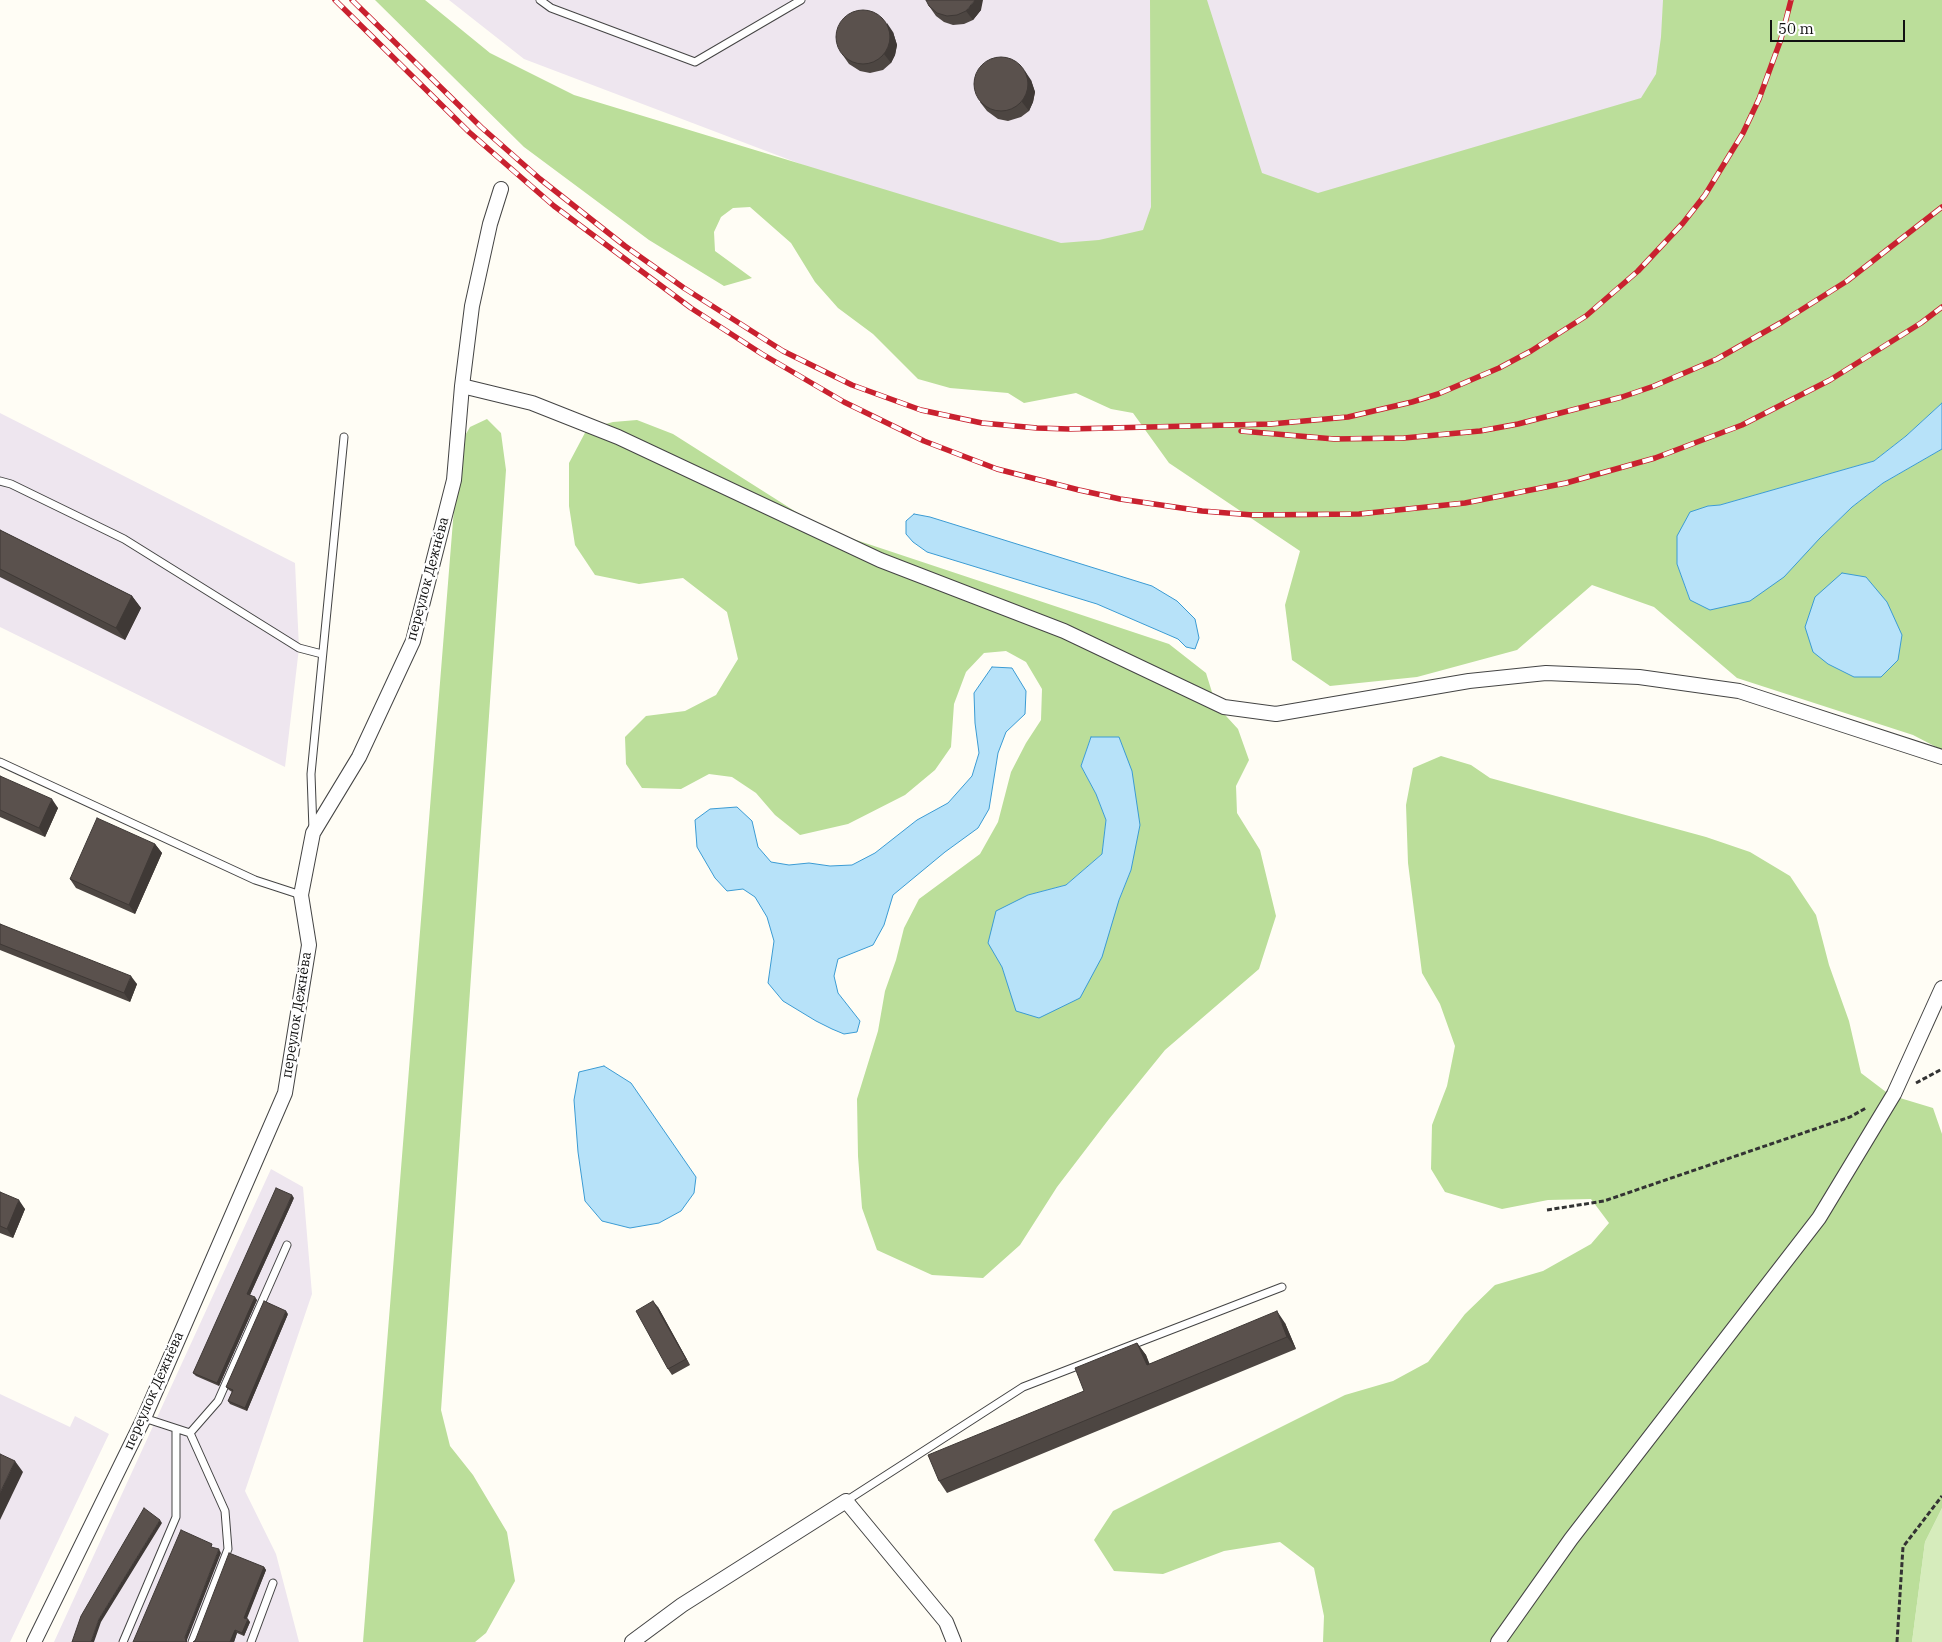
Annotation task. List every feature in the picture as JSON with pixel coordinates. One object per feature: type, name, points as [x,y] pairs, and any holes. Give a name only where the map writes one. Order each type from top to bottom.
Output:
[{"type":"street","name":"переулок Дежнёва","points":[[34,1642],[144,1418],[285,1093],[308,945],[301,895],[313,833],[359,757],[413,641],[454,480],[462,386],[472,306],[490,224],[501,189]]},
{"type":"street","points":[[462,386],[532,403],[618,437],[880,560],[1064,631],[1224,707],[1276,714],[1469,681],[1546,673],[1639,677],[1739,691],[1942,757]]},
{"type":"street","points":[[1498,1642],[1571,1539],[1819,1218],[1894,1094],[1942,988]]},
{"type":"street","points":[[632,1642],[682,1605],[846,1501],[946,1622],[954,1642]]},
{"type":"lane","points":[[540,0],[551,8],[695,62],[802,0]]},
{"type":"lane","points":[[313,833],[311,774],[344,437]]},
{"type":"lane","points":[[0,481],[11,484],[124,539],[299,648],[322,654]]},
{"type":"lane","points":[[0,762],[255,880],[301,895]]},
{"type":"lane","points":[[190,1433],[218,1401],[287,1245]]},
{"type":"lane","points":[[846,1501],[1023,1387],[1282,1287]]},
{"type":"lane","points":[[144,1418],[190,1433],[225,1511],[228,1549],[192,1642]]},
{"type":"lane","points":[[123,1642],[176,1517],[176,1429]]},
{"type":"lane","points":[[251,1642],[273,1582]]},
{"type":"path","points":[[1894,1094],[1942,1069]]},
{"type":"path","points":[[1547,1210],[1604,1201],[1850,1116],[1868,1108]]},
{"type":"path","points":[[1897,1642],[1903,1546],[1942,1496]]},
{"type":"shaded area","points":[[449,0],[1937,0],[1840,57],[1069,266],[524,59]]},
{"type":"shaded area","points":[[0,413],[295,563],[299,648],[285,767],[0,627]]},
{"type":"shaded area","points":[[271,1169],[303,1187],[312,1294],[245,1491],[276,1554],[299,1642],[54,1642]]},
{"type":"shaded area","points":[[0,1394],[70,1427],[75,1416],[109,1434],[10,1642],[0,1642]]},
{"type":"green space","points":[[375,0],[425,0],[490,53],[574,95],[1061,243],[1099,240],[1143,230],[1151,207],[1150,0],[1207,0],[1262,173],[1318,193],[1641,98],[1656,74],[1663,0],[1942,0],[1942,403],[1906,436],[1874,461],[1720,505],[1708,506],[1677,536],[1677,564],[1690,600],[1820,538],[1852,507],[1883,483],[1942,449],[1942,750],[1913,735],[1737,678],[1654,607],[1592,585],[1517,650],[1417,677],[1330,686],[1292,660],[1285,605],[1300,551],[1169,463],[1133,413],[1111,409],[1076,393],[1024,403],[1008,393],[950,388],[918,379],[873,334],[838,308],[815,282],[791,243],[750,207],[733,208],[721,217],[714,232],[715,251],[752,278],[724,286],[649,240],[524,147]],"holes":[[[1887,602],[1889,609],[1854,677]]]},
{"type":"green space","points":[[487,419],[501,433],[506,470],[441,1410],[450,1446],[473,1475],[507,1532],[515,1581],[486,1633],[475,1642],[363,1642],[459,446],[470,427]]},
{"type":"green space","points":[[637,420],[673,434],[823,529],[1169,644],[1206,673],[1216,705],[1238,729],[1249,760],[1236,786],[1237,813],[1260,850],[1276,916],[1259,969],[1165,1050],[1057,1187],[1020,1245],[983,1278],[932,1275],[877,1250],[862,1208],[858,1156],[857,1099],[878,1031],[885,991],[896,960],[904,928],[919,899],[980,854],[998,822],[1011,772],[1041,720],[1042,689],[1026,662],[1006,651],[984,653],[966,672],[954,704],[951,747],[935,770],[905,795],[848,824],[800,835],[775,815],[756,793],[732,777],[709,774],[681,789],[642,788],[626,764],[625,737],[646,716],[685,711],[716,695],[738,659],[727,612],[683,578],[639,584],[595,575],[575,545],[569,506],[569,463],[587,429],[613,422]],"holes":[[[1091,737],[1119,737],[1131,870],[1119,900],[1017,1011],[1002,967],[989,943],[1028,895],[1066,885],[1102,854],[1106,820],[1096,794],[1081,766]]]},
{"type":"green space","points":[[1441,756],[1471,765],[1490,778],[1706,837],[1750,852],[1790,876],[1816,915],[1829,965],[1849,1021],[1861,1073],[1890,1095],[1933,1108],[1942,1134],[1942,1508],[1925,1542],[1912,1642],[1323,1642],[1324,1616],[1314,1568],[1280,1542],[1224,1551],[1163,1574],[1114,1571],[1094,1540],[1113,1511],[1345,1395],[1393,1381],[1428,1362],[1465,1314],[1495,1285],[1543,1271],[1591,1244],[1609,1223],[1591,1199],[1548,1200],[1502,1209],[1445,1192],[1431,1169],[1432,1125],[1447,1086],[1455,1046],[1440,1004],[1422,973],[1408,863],[1406,805],[1413,768]]},
{"type":"green space","points":[[1942,1508],[1942,1642],[1912,1642],[1925,1542]]},
{"type":"water","points":[[1942,403],[1942,449],[1883,483],[1852,507],[1784,577],[1750,601],[1710,610],[1690,600],[1677,564],[1677,536],[1690,512],[1874,461],[1906,436]]},
{"type":"water","points":[[914,514],[930,517],[1152,586],[1177,601],[1195,619],[1199,638],[1195,649],[1186,647],[1178,639],[1097,604],[927,552],[913,542],[906,534],[906,521]]},
{"type":"water","points":[[1842,573],[1866,577],[1887,602],[1902,635],[1898,660],[1881,677],[1854,677],[1828,664],[1813,652],[1805,627],[1815,597]]},
{"type":"water","points":[[992,667],[1012,668],[1026,691],[1025,714],[1006,732],[998,753],[989,809],[978,828],[945,852],[893,895],[884,925],[873,945],[838,959],[834,976],[838,993],[860,1021],[857,1032],[844,1034],[832,1029],[783,1001],[768,983],[774,941],[767,917],[755,897],[743,889],[727,891],[715,878],[697,847],[695,820],[710,809],[737,807],[752,821],[758,847],[771,862],[789,865],[809,863],[830,866],[852,865],[875,853],[917,820],[948,803],[972,776],[979,753],[974,693]]},
{"type":"water","points":[[1091,737],[1119,737],[1132,771],[1140,825],[1131,870],[1119,900],[1102,957],[1080,998],[1039,1018],[1016,1011],[1002,967],[988,943],[996,911],[1028,895],[1066,885],[1102,854],[1106,820],[1096,794],[1081,766]]},
{"type":"water","points":[[604,1066],[631,1083],[696,1177],[694,1193],[681,1211],[659,1223],[630,1228],[602,1221],[585,1201],[578,1152],[574,1100],[579,1072]]},
{"type":"building","points":[[926,0],[975,0],[966,11],[957,15],[947,16],[937,13],[929,6]]},
{"type":"building","points":[[863,10],[873,12],[882,18],[888,27],[890,37],[888,47],[882,56],[873,62],[863,64],[853,62],[844,56],[838,47],[836,37],[838,27],[844,18],[853,12]]},
{"type":"building","points":[[1001,57],[1011,59],[1020,65],[1026,74],[1028,84],[1026,94],[1020,103],[1011,109],[1001,111],[991,109],[982,103],[976,94],[974,84],[976,74],[982,65],[991,59]]},
{"type":"building","points":[[0,530],[132,596],[116,628],[0,569]]},
{"type":"building","points":[[0,776],[52,799],[39,828],[0,810]]},
{"type":"building","points":[[97,818],[155,844],[129,905],[70,879]]},
{"type":"building","points":[[0,924],[131,976],[124,993],[0,944]]},
{"type":"building","points":[[276,1188],[292,1195],[247,1294],[255,1297],[217,1383],[193,1373]]},
{"type":"building","points":[[0,1192],[19,1200],[7,1229],[0,1226]]},
{"type":"building","points":[[264,1301],[286,1311],[245,1408],[228,1401],[233,1390],[226,1387]]},
{"type":"building","points":[[653,1301],[686,1359],[668,1369],[636,1311]]},
{"type":"building","points":[[1277,1311],[1287,1337],[939,1481],[928,1455],[1084,1391],[1075,1368],[1137,1343],[1147,1365]]},
{"type":"building","points":[[0,1454],[15,1461],[0,1493]]},
{"type":"building","points":[[144,1508],[160,1520],[99,1619],[91,1642],[72,1642],[81,1616]]},
{"type":"building","points":[[181,1530],[212,1544],[211,1547],[219,1549],[185,1637],[186,1642],[133,1642]]},
{"type":"building","points":[[229,1553],[264,1567],[244,1618],[248,1619],[242,1633],[235,1630],[230,1642],[193,1642],[195,1641]]},
{"type":"railway","points":[[335,0],[469,132],[554,206],[691,308],[762,354],[844,402],[924,441],[997,469],[1120,499],[1202,511],[1253,515],[1359,514],[1465,503],[1566,483],[1655,458],[1742,425],[1830,380],[1921,323],[1942,307]]},
{"type":"railway","points":[[352,0],[481,127],[540,179],[625,246],[684,288],[783,351],[852,385],[921,410],[982,423],[1069,429],[1271,424],[1348,417],[1438,394],[1499,368],[1531,351],[1586,316],[1638,271],[1683,223],[1705,195],[1743,133],[1759,99],[1781,39],[1791,0]]},
{"type":"railway","points":[[1241,431],[1334,439],[1404,438],[1480,431],[1518,424],[1622,397],[1654,386],[1717,359],[1782,322],[1847,281],[1942,207]]}]
